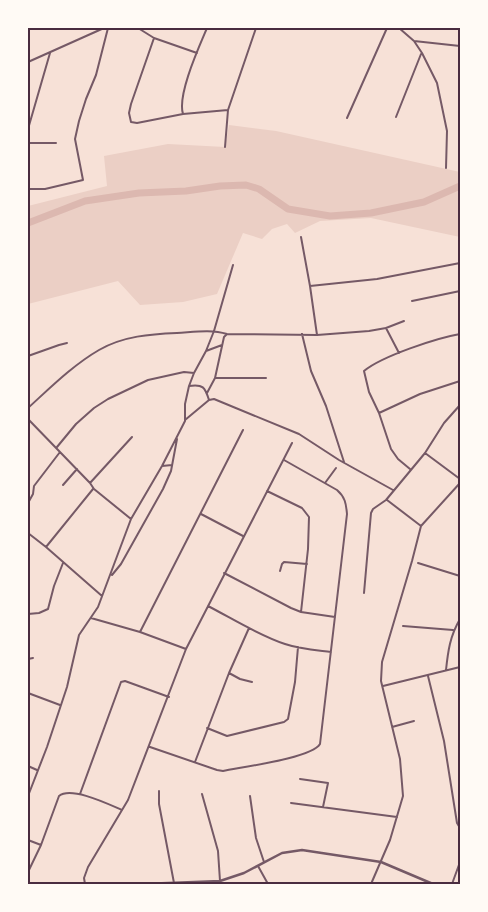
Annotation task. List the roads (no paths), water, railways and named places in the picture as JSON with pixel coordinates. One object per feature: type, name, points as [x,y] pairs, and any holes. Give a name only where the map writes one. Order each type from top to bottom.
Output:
[{"type":"street","points":[[28,62],[104,28]]},
{"type":"street","points":[[28,190],[45,189],[83,180],[75,140],[86,99],[96,75],[108,28]]},
{"type":"street","points":[[138,28],[154,38],[197,53]]},
{"type":"street","points":[[183,114],[181,107],[182,99],[207,28]]},
{"type":"street","points":[[225,147],[228,110],[256,28]]},
{"type":"street","points":[[347,118],[387,28]]},
{"type":"street","points":[[400,28],[414,41],[437,83],[446,123],[446,168]]},
{"type":"street","points":[[154,38],[131,104],[130,118],[132,122],[137,123],[183,114],[228,110]]},
{"type":"street","points":[[414,41],[460,46]]},
{"type":"street","points":[[28,129],[50,53]]},
{"type":"street","points":[[396,117],[422,53]]},
{"type":"street","points":[[28,143],[56,143]]},
{"type":"street","points":[[301,237],[317,335]]},
{"type":"street","points":[[310,286],[377,279],[460,263]]},
{"type":"street","points":[[185,421],[185,404],[189,386],[214,331],[233,265]]},
{"type":"street","points":[[412,302],[460,291]]},
{"type":"street","points":[[28,408],[86,359],[109,345],[149,334],[214,331],[227,334],[317,335],[386,328],[404,320]]},
{"type":"street","points":[[386,328],[399,353]]},
{"type":"street","points":[[207,393],[215,378],[224,337],[227,334]]},
{"type":"street","points":[[302,334],[311,372],[326,406],[345,463]]},
{"type":"street","points":[[411,469],[398,459],[391,449],[379,412],[369,392],[364,371],[399,353],[441,338],[460,334]]},
{"type":"street","points":[[28,356],[59,344],[68,343]]},
{"type":"street","points":[[206,351],[222,345]]},
{"type":"street","points":[[56,447],[76,424],[94,408],[108,399],[148,380],[184,372],[194,373]]},
{"type":"street","points":[[215,378],[266,378]]},
{"type":"street","points":[[379,412],[420,394],[460,381]]},
{"type":"street","points":[[189,386],[197,385],[202,387],[207,393],[209,400]]},
{"type":"street","points":[[28,796],[67,687],[79,635],[98,608],[131,520],[185,421],[209,400],[248,412],[299,434],[393,490]]},
{"type":"street","points":[[364,594],[371,513],[373,509],[386,500],[425,453],[444,423],[460,405]]},
{"type":"street","points":[[28,419],[94,489],[131,520]]},
{"type":"street","points":[[140,632],[243,430]]},
{"type":"street","points":[[109,577],[121,564],[172,472],[177,436]]},
{"type":"street","points":[[90,483],[132,437]]},
{"type":"street","points":[[85,884],[84,878],[88,867],[128,800],[150,747],[186,649],[292,443]]},
{"type":"street","points":[[28,503],[33,494],[34,486],[60,452]]},
{"type":"street","points":[[425,453],[460,479]]},
{"type":"street","points":[[150,747],[223,771],[299,756],[317,749],[320,744],[332,652],[346,503],[344,496],[324,482],[284,460]]},
{"type":"street","points":[[162,466],[172,466]]},
{"type":"street","points":[[324,482],[336,468]]},
{"type":"street","points":[[63,485],[77,469]]},
{"type":"street","points":[[371,884],[402,804],[403,788],[400,759],[381,681],[382,662],[421,526],[460,483]]},
{"type":"street","points":[[46,547],[94,489]]},
{"type":"street","points":[[267,492],[302,508],[309,517],[307,564],[301,612]]},
{"type":"street","points":[[386,500],[421,526]]},
{"type":"street","points":[[200,514],[243,536]]},
{"type":"street","points":[[28,540],[29,534],[102,596]]},
{"type":"street","points":[[280,571],[284,562],[307,564]]},
{"type":"street","points":[[28,614],[40,613],[48,609],[63,563]]},
{"type":"street","points":[[418,563],[460,576]]},
{"type":"street","points":[[224,573],[264,595],[301,612],[335,618]]},
{"type":"street","points":[[208,606],[284,644],[332,652]]},
{"type":"street","points":[[91,618],[140,632],[186,649]]},
{"type":"street","points":[[446,670],[449,646],[460,619]]},
{"type":"street","points":[[403,626],[454,630]]},
{"type":"street","points":[[195,762],[229,673],[250,628]]},
{"type":"street","points":[[207,728],[227,736],[284,722],[288,719],[298,647]]},
{"type":"street","points":[[28,659],[33,658]]},
{"type":"street","points":[[383,686],[460,667]]},
{"type":"street","points":[[229,673],[240,679],[252,682]]},
{"type":"street","points":[[428,676],[444,741],[457,823],[460,828]]},
{"type":"street","points":[[80,794],[121,682],[124,681],[168,696]]},
{"type":"street","points":[[28,693],[60,705]]},
{"type":"street","points":[[392,727],[414,721]]},
{"type":"street","points":[[28,766],[37,770]]},
{"type":"street","points":[[300,779],[328,783],[323,807]]},
{"type":"street","points":[[28,872],[41,845],[59,796],[65,792],[80,794],[122,810]]},
{"type":"street","points":[[159,792],[174,883]]},
{"type":"street","points":[[202,794],[218,851],[220,881]]},
{"type":"street","points":[[250,796],[256,838],[264,862]]},
{"type":"street","points":[[291,803],[397,817]]},
{"type":"street","points":[[28,840],[41,845]]},
{"type":"street","points":[[142,884],[220,881],[239,876],[282,853],[302,850],[381,862],[433,884]]},
{"type":"street","points":[[452,884],[460,862]]},
{"type":"street","points":[[258,866],[268,884]]},
{"type":"waterway","points":[[28,223],[85,201],[139,193],[186,191],[220,186],[246,185],[259,189],[288,209],[330,216],[371,213],[424,202],[460,186]]}]
